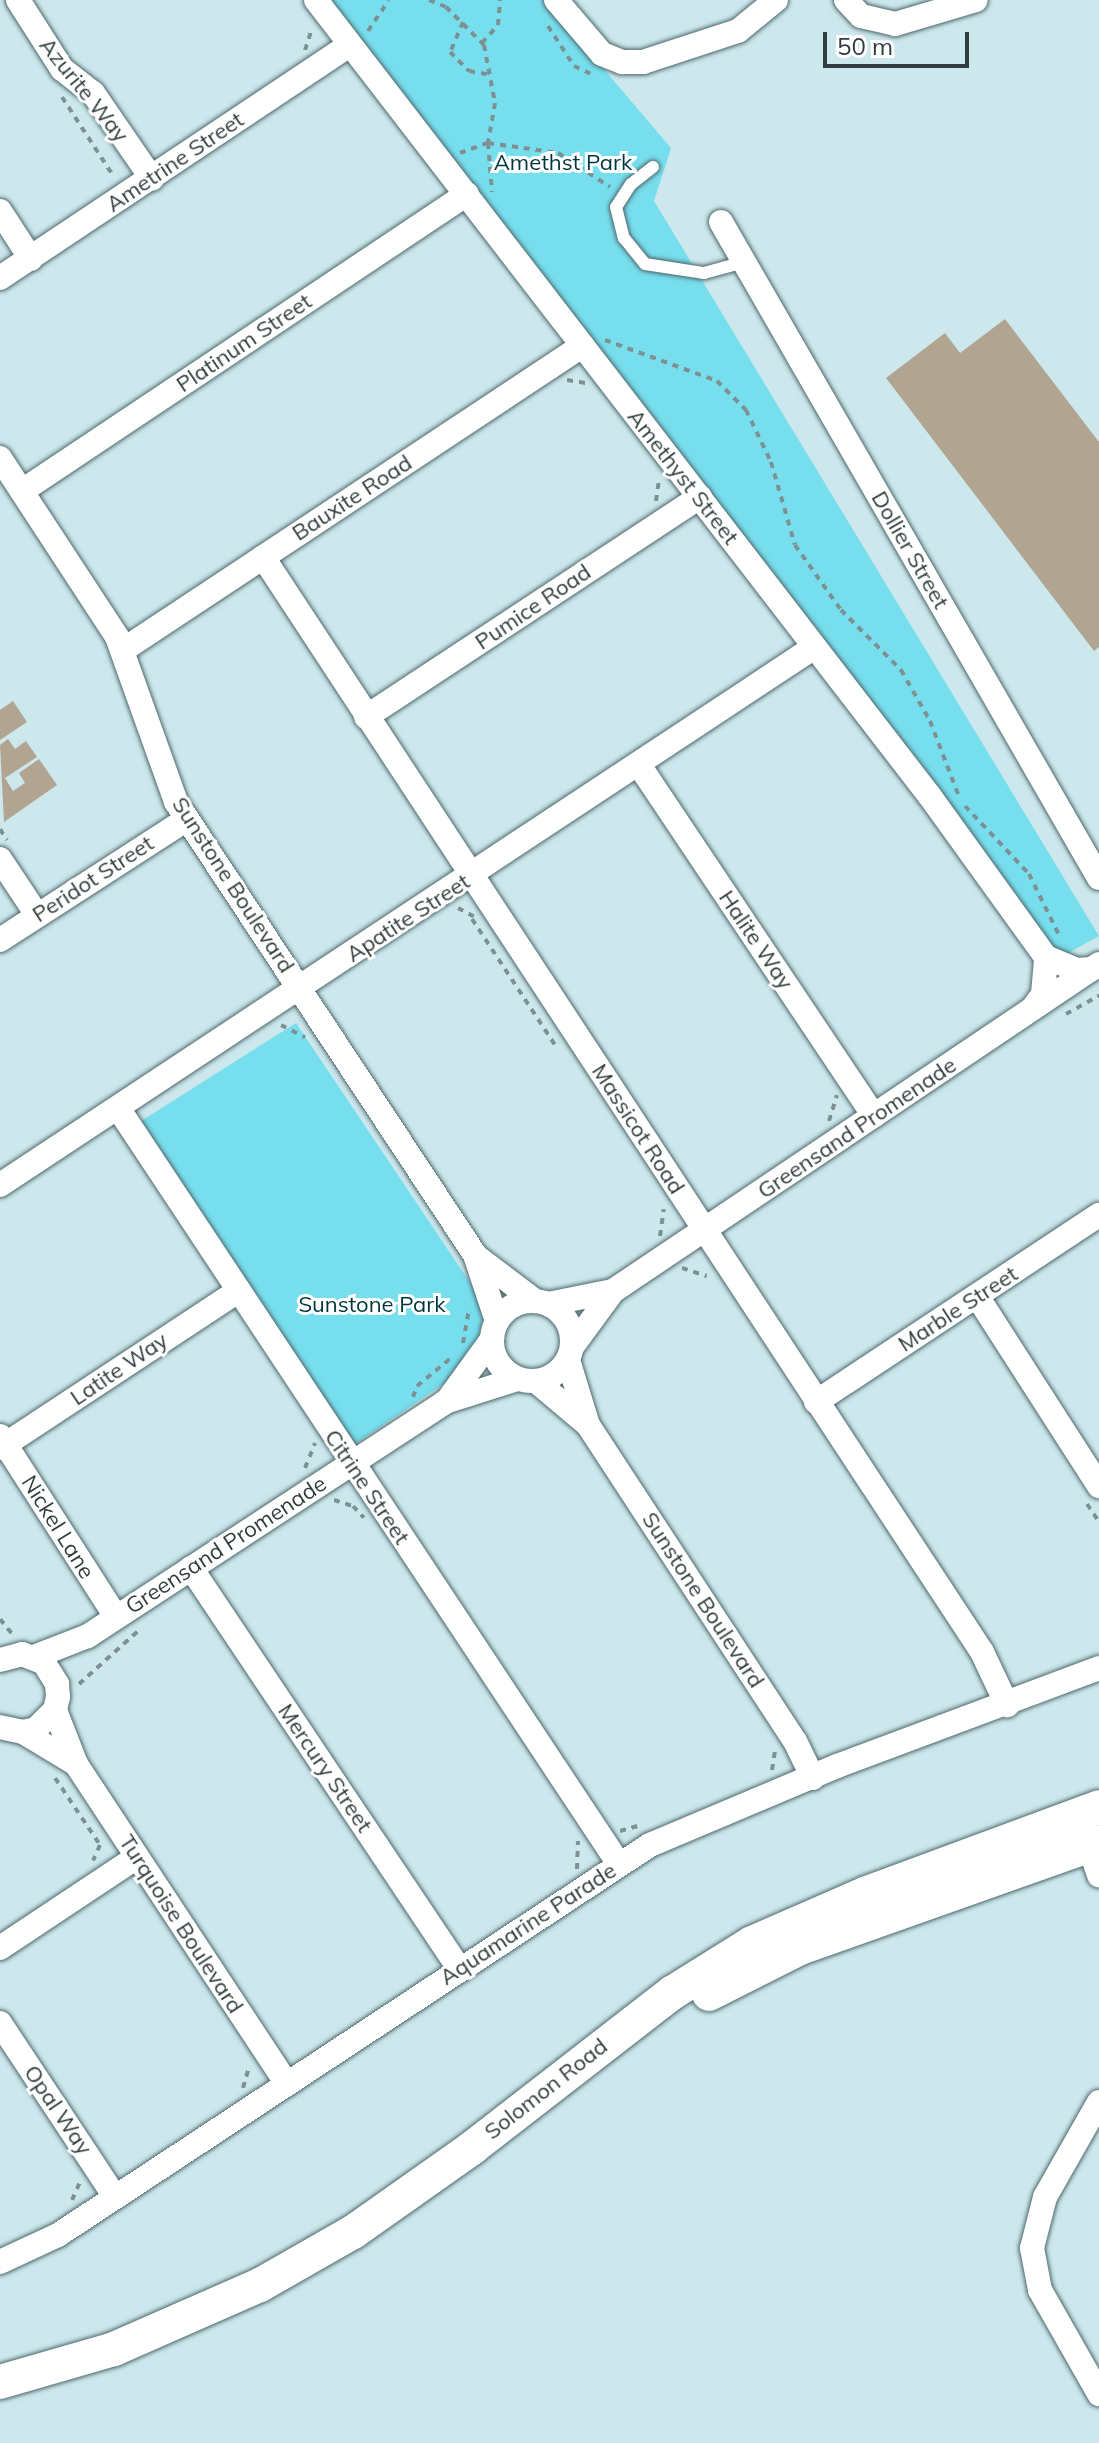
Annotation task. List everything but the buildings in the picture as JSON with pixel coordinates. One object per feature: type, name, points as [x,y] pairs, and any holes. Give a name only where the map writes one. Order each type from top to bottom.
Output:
[{"type":"main road","name":"Solomon Road","points":[[0,2382],[114,2349],[260,2285],[353,2232],[472,2148],[672,1993],[752,1943],[867,1893],[1093,1837]]},
{"type":"main road","name":"Solomon Road","points":[[0,2403],[120,2365],[271,2300],[335,2264],[491,2157],[616,2055],[695,2001],[800,1948],[1093,1837]]},
{"type":"street","name":"Azurite Way","points":[[18,0],[62,69],[93,93],[152,179]]},
{"type":"street","name":"Amethyst Street","points":[[316,0],[467,194],[588,341],[813,648],[977,859],[1056,952]]},
{"type":"street","points":[[556,0],[602,54],[622,62],[643,62],[738,31],[776,0]]},
{"type":"street","points":[[846,0],[861,16],[895,24],[976,0]]},
{"type":"street","name":"Ametrine Street","points":[[0,278],[350,45]]},
{"type":"street","name":"Platinum Street","points":[[22,491],[467,194]]},
{"type":"street","points":[[0,211],[31,259]]},
{"type":"street","name":"Dollier Street","points":[[721,222],[1099,878]]},
{"type":"street","name":"Bauxite Road","points":[[123,650],[588,341]]},
{"type":"street","name":"Sunstone Boulevard","points":[[0,458],[123,650],[166,781],[187,819],[475,1255],[542,1303]]},
{"type":"street","name":"Pumice Road","points":[[366,717],[700,497]]},
{"type":"street","name":"Massicot Road","points":[[263,557],[472,876],[482,913],[673,1203],[704,1230],[982,1652],[1007,1705]]},
{"type":"street","name":"Apatite Street","points":[[0,1185],[813,648]]},
{"type":"street","name":"Halite Way","points":[[639,765],[874,1116]]},
{"type":"street","name":"Peridot Street","points":[[0,940],[187,819]]},
{"type":"street","points":[[4,850],[37,915]]},
{"type":"street","points":[[1028,1013],[1043,994],[1056,952],[1076,970],[1095,966]]},
{"type":"street","name":"Greensand Promenade","points":[[570,1354],[613,1291],[1095,966]]},
{"type":"street","name":"Citrine Street","points":[[118,1108],[350,1463],[619,1864]]},
{"type":"street","name":"Marble Street","points":[[816,1402],[1099,1215]]},
{"type":"street","name":"Sunstone Boulevard","points":[[475,1255],[487,1315]]},
{"type":"street","name":"Latite Way","points":[[2,1443],[238,1291]]},
{"type":"street","name":"Greensand Promenade","points":[[542,1303],[613,1291]]},
{"type":"street","points":[[977,1296],[1092,1460],[1091,1491]]},
{"type":"street","points":[[542,1303],[567,1321],[570,1354],[548,1378],[526,1380],[499,1364],[487,1315],[514,1306],[542,1303]]},
{"type":"street","name":"Greensand Promenade","points":[[445,1402],[487,1315]]},
{"type":"street","name":"Sunstone Boulevard","points":[[570,1354],[588,1425],[795,1741],[813,1778]]},
{"type":"street","name":"Sunstone Boulevard","points":[[526,1380],[588,1425]]},
{"type":"street","name":"Greensand Promenade","points":[[18,1657],[88,1636],[445,1402],[526,1380]]},
{"type":"street","name":"Nickel Lane","points":[[2,1443],[116,1617]]},
{"type":"street","name":"Mercury Street","points":[[191,1568],[459,1969]]},
{"type":"street","points":[[3,1634],[18,1657],[52,1672],[57,1684],[55,1710],[47,1721],[8,1731]]},
{"type":"street","name":"Greensand Promenade","points":[[57,1684],[88,1636]]},
{"type":"street","name":"Aquamarine Parade","points":[[0,2262],[84,2218],[650,1845],[813,1778],[1099,1668]]},
{"type":"street","name":"Turquoise Boulevard","points":[[55,1710],[76,1764],[286,2083]]},
{"type":"street","name":"Turquoise Boulevard","points":[[8,1731],[76,1764]]},
{"type":"street","points":[[0,1948],[137,1857]]},
{"type":"street","name":"Opal Way","points":[[0,2023],[115,2197]]},
{"type":"street","points":[[1099,2102],[1045,2197],[1032,2248],[1035,2274],[1045,2301],[1099,2394]]},
{"type":"lane","points":[[653,167],[616,207],[624,238],[645,264],[704,273],[744,262]]},
{"type":"path","points":[[350,45],[374,27],[389,0]]},
{"type":"path","points":[[429,0],[463,22],[482,43],[492,75],[495,103],[488,143],[493,196]]},
{"type":"path","points":[[482,43],[498,25],[500,0]]},
{"type":"path","points":[[463,22],[450,52],[469,71],[492,75]]},
{"type":"path","points":[[443,163],[474,145],[488,143],[558,153],[624,196]]},
{"type":"path","points":[[588,341],[717,381],[746,410],[771,462],[795,545],[808,569],[901,670],[930,721],[961,802],[1029,874],[1056,952]]},
{"type":"path","points":[[539,375],[550,391],[566,380],[587,383],[596,395]]},
{"type":"path","points":[[650,467],[659,479],[658,500],[641,511],[652,528]]},
{"type":"path","points":[[0,829],[4,850]]},
{"type":"path","points":[[451,907],[482,913],[559,1051]]},
{"type":"path","points":[[272,1021],[304,1036],[313,1049]]},
{"type":"path","points":[[827,1130],[835,1097],[853,1085]]},
{"type":"path","points":[[656,1196],[673,1203],[659,1238]]},
{"type":"path","points":[[678,1267],[705,1272],[714,1285]]},
{"type":"path","points":[[469,1313],[487,1315]]},
{"type":"path","points":[[469,1313],[487,1315]]},
{"type":"path","points":[[462,1349],[469,1313]]},
{"type":"path","points":[[1091,1491],[1099,1522]]},
{"type":"path","points":[[327,1498],[353,1506],[362,1520],[380,1508]]},
{"type":"path","points":[[771,1778],[776,1745]]},
{"type":"path","points":[[43,1770],[54,1776],[100,1845],[92,1863],[102,1880]]},
{"type":"path","points":[[564,1879],[577,1870],[581,1850],[576,1842],[607,1823],[620,1831],[649,1822]]},
{"type":"path","points":[[242,2057],[251,2069],[243,2090],[253,2105]]},
{"type":"path","points":[[72,2170],[80,2182],[71,2202],[84,2218]]},
{"type":"green space","name":"Amethst Park","points":[[323,0],[545,0],[671,148],[654,201],[1099,936],[1059,958]]},
{"type":"green space","name":"Sunstone Park","points":[[296,1023],[485,1305],[474,1363],[352,1446],[138,1123]]}]
